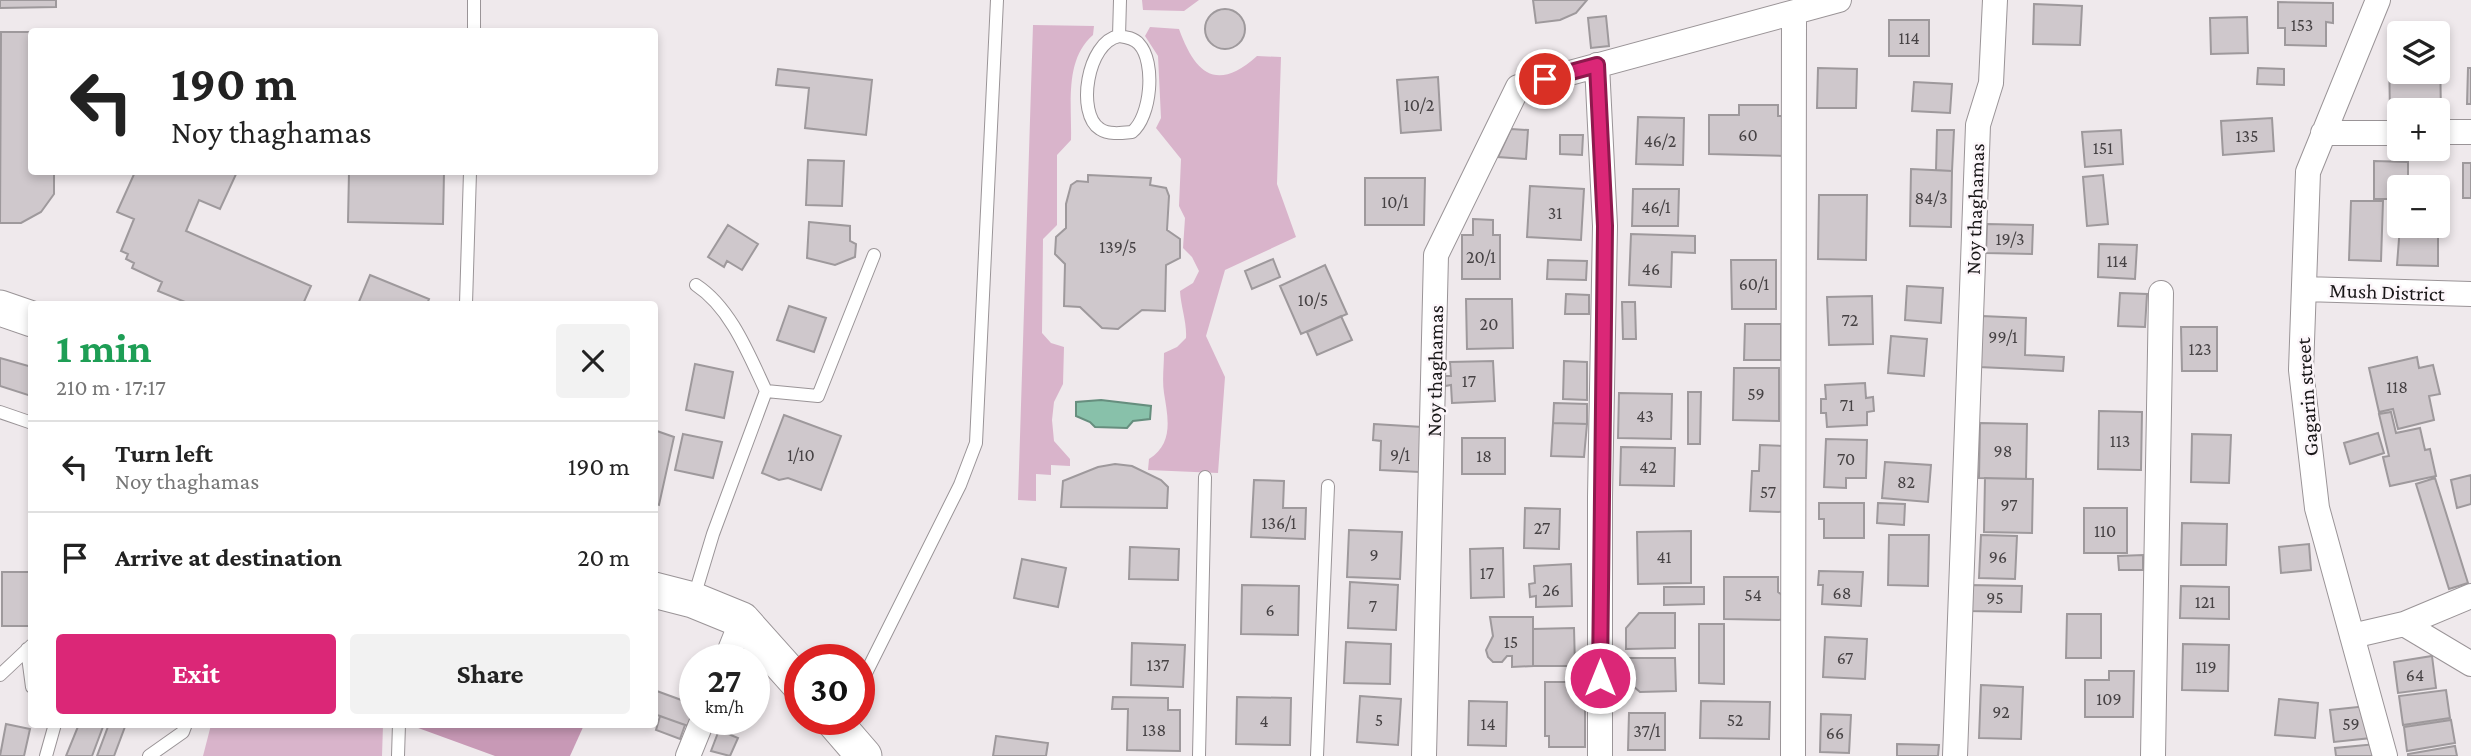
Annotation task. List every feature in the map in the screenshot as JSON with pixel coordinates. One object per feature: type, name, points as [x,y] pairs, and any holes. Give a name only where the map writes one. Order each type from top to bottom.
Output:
[{"type":"street","name":"Noy thaghamas","points":[[1424,756],[1437,306],[1436,255],[1518,87],[1839,0]]},
{"type":"street","name":"Noy thaghamas","points":[[1955,756],[1978,125],[1991,83],[1994,0]]},
{"type":"street","name":"Gagarin street","points":[[2378,0],[2308,172],[2301,370],[2317,508],[2385,756]]},
{"type":"street","points":[[1793,756],[1794,13]]},
{"type":"street","points":[[1597,65],[1605,226],[1600,497],[1600,756]]},
{"type":"street","points":[[2450,132],[2471,132]]},
{"type":"street","points":[[2323,134],[2387,133]]},
{"type":"street","name":"Mush District","points":[[2304,289],[2471,294]]},
{"type":"street","points":[[2153,756],[2161,293]]},
{"type":"street","points":[[0,308],[28,318]]},
{"type":"street","points":[[658,591],[693,600],[742,620],[784,667]]},
{"type":"street","points":[[2352,636],[2404,625],[2471,596]]},
{"type":"street","points":[[732,644],[742,620]]},
{"type":"street","points":[[2404,625],[2471,664]]},
{"type":"street","points":[[688,756],[697,735]]},
{"type":"street","points":[[848,735],[864,756]]},
{"type":"lane","points":[[474,0],[474,28]]},
{"type":"lane","points":[[875,655],[960,485],[976,443],[997,0]]},
{"type":"lane","points":[[1119,36],[1120,0]]},
{"type":"lane","points":[[1119,36],[1134,40],[1141,46],[1149,72],[1144,118],[1132,132],[1119,134],[1102,131],[1094,124],[1088,104],[1088,90],[1097,49],[1105,41],[1119,36]]},
{"type":"lane","points":[[466,301],[470,175]]},
{"type":"lane","points":[[766,391],[818,396],[874,255]]},
{"type":"lane","points":[[693,600],[713,534],[766,391],[744,345],[710,294],[696,285]]},
{"type":"lane","points":[[0,412],[28,422]]},
{"type":"lane","points":[[1199,756],[1205,477]]},
{"type":"lane","points":[[1317,756],[1328,486]]},
{"type":"lane","points":[[0,674],[28,648]]},
{"type":"lane","points":[[46,756],[54,728]]},
{"type":"lane","points":[[149,756],[183,732],[184,728]]},
{"type":"lane","points":[[397,756],[399,728]]},
{"type":"shaded area","points":[[1142,0],[1199,0],[1184,11],[1143,10]]},
{"type":"shaded area","points":[[1033,25],[1094,26],[1093,35],[1077,57],[1074,70],[1071,140],[1057,155],[1057,225],[1043,239],[1042,333],[1051,343],[1064,347],[1063,384],[1054,402],[1052,420],[1054,441],[1070,459],[1070,466],[1051,465],[1051,475],[1036,474],[1036,501],[1018,500]]},
{"type":"shaded area","points":[[1150,27],[1179,29],[1192,57],[1209,73],[1230,74],[1257,56],[1281,57],[1277,184],[1296,237],[1225,270],[1206,336],[1225,377],[1218,473],[1148,470],[1149,459],[1157,453],[1166,438],[1164,353],[1177,347],[1186,338],[1180,291],[1193,283],[1199,271],[1192,257],[1183,248],[1185,218],[1179,206],[1181,159],[1156,128],[1161,118],[1158,56],[1145,36]]},
{"type":"shaded area","points":[[1101,400],[1151,406],[1150,419],[1133,421],[1127,428],[1095,427],[1076,416],[1076,402]]},
{"type":"shaded area","points":[[210,728],[383,728],[382,756],[203,756]]},
{"type":"shaded area","points":[[418,728],[582,728],[570,756],[495,756]]},
{"type":"building","points":[[0,0],[56,0],[56,7],[0,8]]},
{"type":"building","points":[[1533,0],[1587,0],[1576,13],[1560,20],[1536,23]]},
{"type":"building","points":[[2278,2],[2333,3],[2333,23],[2326,22],[2326,46],[2285,45],[2285,28],[2278,28]]},
{"type":"building","points":[[2034,4],[2082,6],[2080,45],[2033,44]]},
{"type":"building","points":[[1225,9],[1239,15],[1245,29],[1239,43],[1225,49],[1211,43],[1205,29],[1211,15]]},
{"type":"building","points":[[1606,16],[1609,46],[1591,48],[1588,18]]},
{"type":"building","points":[[2247,17],[2248,53],[2211,54],[2210,18]]},
{"type":"building","points":[[1889,20],[1929,20],[1929,56],[1889,56]]},
{"type":"building","points":[[1,32],[28,32],[28,175],[54,175],[54,194],[41,212],[21,223],[0,223]]},
{"type":"building","points":[[1818,68],[1857,69],[1856,108],[1817,108]]},
{"type":"building","points":[[2258,68],[2284,69],[2284,85],[2257,84]]},
{"type":"building","points":[[2468,68],[2471,68],[2471,104],[2467,104]]},
{"type":"building","points":[[778,69],[872,80],[866,135],[805,128],[809,88],[776,85]]},
{"type":"building","points":[[1438,77],[1441,130],[1401,133],[1397,80]]},
{"type":"building","points":[[1914,82],[1952,84],[1950,113],[1912,111]]},
{"type":"building","points":[[2389,84],[2440,84],[2441,98],[2390,98]]},
{"type":"building","points":[[1739,105],[1778,105],[1778,116],[1788,116],[1788,156],[1709,154],[1709,115],[1739,115]]},
{"type":"building","points":[[1638,117],[1684,118],[1683,165],[1636,164]]},
{"type":"building","points":[[2272,118],[2274,151],[2223,155],[2221,121]]},
{"type":"building","points":[[1511,129],[1528,130],[1526,159],[1498,157]]},
{"type":"building","points":[[1937,130],[1954,130],[1952,171],[1936,170]]},
{"type":"building","points":[[2121,130],[2123,164],[2085,167],[2082,132]]},
{"type":"building","points":[[1560,135],[1583,135],[1582,155],[1560,154]]},
{"type":"building","points":[[808,160],[844,161],[842,206],[806,205]]},
{"type":"building","points":[[2374,161],[2408,162],[2408,175],[2387,175],[2387,199],[2374,199]]},
{"type":"building","points":[[2463,163],[2471,163],[2471,198],[2463,198]]},
{"type":"building","points":[[1911,169],[1952,171],[1951,227],[1910,226]]},
{"type":"building","points":[[134,175],[236,175],[220,209],[199,200],[186,231],[311,286],[304,301],[183,301],[158,291],[162,282],[132,268],[134,263],[126,259],[128,254],[121,251],[134,219],[117,212]]},
{"type":"building","points":[[349,175],[444,175],[443,224],[348,222]]},
{"type":"building","points":[[1088,175],[1151,178],[1150,185],[1166,188],[1169,196],[1167,230],[1180,239],[1180,258],[1166,265],[1165,311],[1142,310],[1118,329],[1102,328],[1080,307],[1064,306],[1065,264],[1055,254],[1056,237],[1066,228],[1066,204],[1071,185],[1077,181],[1088,182]]},
{"type":"building","points":[[2103,175],[2108,224],[2087,226],[2083,177]]},
{"type":"building","points":[[1365,178],[1425,178],[1424,225],[1365,225]]},
{"type":"building","points":[[1530,186],[1584,189],[1581,240],[1527,237]]},
{"type":"building","points":[[1633,189],[1679,189],[1678,226],[1632,226]]},
{"type":"building","points":[[1819,195],[1867,195],[1866,260],[1818,259]]},
{"type":"building","points":[[2351,201],[2383,201],[2381,261],[2349,260]]},
{"type":"building","points":[[1473,219],[1493,220],[1493,235],[1500,235],[1500,279],[1462,279],[1462,235],[1473,235]]},
{"type":"building","points":[[809,222],[850,226],[850,241],[856,244],[855,257],[835,265],[807,258]]},
{"type":"building","points":[[1987,224],[2033,225],[2032,254],[1986,253]]},
{"type":"building","points":[[728,225],[758,244],[742,270],[727,261],[724,267],[708,257]]},
{"type":"building","points":[[1631,234],[1695,236],[1695,253],[1672,252],[1671,287],[1629,285]]},
{"type":"building","points":[[2399,238],[2438,238],[2438,266],[2397,265]]},
{"type":"building","points":[[2099,244],[2137,245],[2135,279],[2098,277]]},
{"type":"building","points":[[1273,259],[1280,277],[1252,289],[1245,271]]},
{"type":"building","points":[[1548,260],[1587,261],[1586,280],[1547,279]]},
{"type":"building","points":[[1731,260],[1776,260],[1776,309],[1732,309]]},
{"type":"building","points":[[1325,265],[1347,314],[1301,334],[1280,286]]},
{"type":"building","points":[[370,275],[429,299],[428,301],[359,301]]},
{"type":"building","points":[[1907,286],[1943,288],[1941,323],[1905,320]]},
{"type":"building","points":[[2120,293],[2147,294],[2145,327],[2118,326]]},
{"type":"building","points":[[1566,294],[1589,295],[1589,314],[1565,314]]},
{"type":"building","points":[[1872,296],[1873,344],[1829,345],[1827,297]]},
{"type":"building","points":[[1466,299],[1512,299],[1513,348],[1467,349]]},
{"type":"building","points":[[1622,302],[1635,302],[1636,339],[1623,339]]},
{"type":"building","points":[[789,306],[826,318],[814,352],[777,340]]},
{"type":"building","points":[[1341,316],[1352,340],[1317,355],[1307,332]]},
{"type":"building","points":[[1982,316],[2026,318],[2025,355],[2064,357],[2063,371],[1979,367]]},
{"type":"building","points":[[1745,324],[1781,324],[1781,360],[1744,360]]},
{"type":"building","points":[[2181,327],[2217,327],[2217,371],[2182,371]]},
{"type":"building","points":[[1891,336],[1927,339],[1924,376],[1888,373]]},
{"type":"building","points":[[2417,357],[2419,368],[2433,365],[2440,394],[2429,396],[2434,420],[2398,429],[2393,409],[2379,412],[2369,368]]},
{"type":"building","points":[[0,358],[28,366],[28,395],[0,386]]},
{"type":"building","points":[[1493,361],[1495,401],[1452,403],[1451,385],[1445,386],[1445,376],[1451,376],[1450,362]]},
{"type":"building","points":[[1564,361],[1587,362],[1587,400],[1563,399]]},
{"type":"building","points":[[695,364],[733,372],[724,418],[686,410]]},
{"type":"building","points":[[1734,368],[1779,368],[1779,421],[1733,420]]},
{"type":"building","points":[[1865,383],[1866,398],[1873,397],[1874,411],[1867,412],[1867,425],[1827,427],[1826,413],[1821,413],[1821,399],[1826,399],[1825,385]]},
{"type":"building","points":[[1688,392],[1701,392],[1700,444],[1688,444]]},
{"type":"building","points":[[1619,393],[1672,394],[1671,439],[1618,438]]},
{"type":"building","points":[[1554,403],[1587,404],[1587,424],[1553,423]]},
{"type":"building","points":[[2099,411],[2142,412],[2141,470],[2098,469]]},
{"type":"building","points":[[2391,412],[2396,433],[2420,428],[2425,450],[2430,449],[2436,476],[2390,486],[2383,457],[2389,456],[2379,414]]},
{"type":"building","points":[[784,415],[841,436],[821,490],[788,478],[779,480],[762,473]]},
{"type":"building","points":[[1553,423],[1587,424],[1584,457],[1551,456]]},
{"type":"building","points":[[1980,423],[2027,424],[2026,479],[1979,478]]},
{"type":"building","points":[[1374,424],[1422,427],[1419,472],[1380,470],[1381,441],[1373,440]]},
{"type":"building","points":[[658,431],[674,437],[658,505]]},
{"type":"building","points":[[2378,433],[2384,453],[2350,464],[2344,443]]},
{"type":"building","points":[[683,434],[722,442],[713,478],[675,470]]},
{"type":"building","points":[[2192,434],[2231,435],[2229,483],[2191,482]]},
{"type":"building","points":[[1462,438],[1505,438],[1505,474],[1462,474]]},
{"type":"building","points":[[1826,439],[1867,440],[1866,478],[1846,478],[1846,488],[1824,487]]},
{"type":"building","points":[[1760,445],[1783,446],[1784,512],[1750,511],[1752,471],[1759,471]]},
{"type":"building","points":[[1621,447],[1675,448],[1674,486],[1620,485]]},
{"type":"building","points":[[1885,462],[1931,465],[1928,502],[1882,498]]},
{"type":"building","points":[[1115,464],[1132,466],[1161,480],[1168,487],[1167,508],[1061,507],[1063,481],[1098,467]]},
{"type":"building","points":[[2471,475],[2471,504],[2457,508],[2451,480]]},
{"type":"building","points":[[1985,478],[2033,479],[2032,533],[1984,532]]},
{"type":"building","points":[[2435,478],[2468,583],[2449,589],[2416,484]]},
{"type":"building","points":[[1254,480],[1284,481],[1283,508],[1306,508],[1305,539],[1251,537]]},
{"type":"building","points":[[1819,503],[1864,503],[1864,538],[1824,538],[1824,519],[1819,519]]},
{"type":"building","points":[[1878,503],[1905,504],[1904,525],[1877,523]]},
{"type":"building","points":[[1525,508],[1560,509],[1559,549],[1524,548]]},
{"type":"building","points":[[2084,508],[2127,508],[2127,553],[2084,553]]},
{"type":"building","points":[[2182,523],[2227,524],[2226,565],[2181,565]]},
{"type":"building","points":[[1349,530],[1402,532],[1400,579],[1347,577]]},
{"type":"building","points":[[1691,531],[1691,583],[1638,584],[1637,532]]},
{"type":"building","points":[[1889,535],[1929,535],[1928,586],[1888,585]]},
{"type":"building","points":[[1981,535],[2017,536],[2015,579],[1979,578]]},
{"type":"building","points":[[2309,544],[2311,570],[2281,573],[2279,547]]},
{"type":"building","points":[[1130,547],[1179,549],[1178,580],[1129,579]]},
{"type":"building","points":[[1503,548],[1504,597],[1471,598],[1470,549]]},
{"type":"building","points":[[2143,555],[2143,570],[2119,570],[2118,556]]},
{"type":"building","points":[[1022,559],[1066,568],[1058,607],[1014,598]]},
{"type":"building","points":[[1571,564],[1572,606],[1536,607],[1536,596],[1530,597],[1529,584],[1535,583],[1534,566]]},
{"type":"building","points":[[1819,571],[1863,572],[1861,606],[1822,604],[1823,585],[1818,585]]},
{"type":"building","points":[[2,572],[28,572],[28,626],[2,626]]},
{"type":"building","points":[[1724,577],[1778,577],[1778,592],[1786,598],[1786,620],[1724,619]]},
{"type":"building","points":[[1350,582],[1398,585],[1396,630],[1348,628]]},
{"type":"building","points":[[1242,585],[1299,586],[1298,635],[1241,634]]},
{"type":"building","points":[[1968,585],[2022,586],[2021,612],[1968,611]]},
{"type":"building","points":[[2181,586],[2229,587],[2229,619],[2180,618]]},
{"type":"building","points":[[1664,587],[1704,587],[1704,604],[1664,605]]},
{"type":"building","points":[[1639,613],[1675,613],[1675,648],[1626,649],[1626,628]]},
{"type":"building","points":[[2067,614],[2101,614],[2101,658],[2066,658]]},
{"type":"building","points":[[1490,617],[1533,617],[1533,666],[1512,667],[1512,656],[1507,656],[1502,662],[1493,662],[1488,657],[1486,650],[1493,636]]},
{"type":"building","points":[[1699,624],[1724,624],[1724,684],[1699,683]]},
{"type":"building","points":[[1574,628],[1575,666],[1533,666],[1533,629]]},
{"type":"building","points":[[1825,637],[1867,639],[1865,679],[1823,677]]},
{"type":"building","points":[[1346,642],[1391,644],[1390,684],[1344,683]]},
{"type":"building","points":[[1132,643],[1185,645],[1183,687],[1131,685]]},
{"type":"building","points":[[2183,644],[2229,645],[2228,691],[2182,690]]},
{"type":"building","points":[[2432,656],[2436,688],[2398,693],[2394,662]]},
{"type":"building","points":[[1627,658],[1675,658],[1676,691],[1640,692],[1627,681]]},
{"type":"building","points":[[2109,671],[2134,671],[2133,717],[2085,717],[2085,680],[2109,680]]},
{"type":"building","points":[[1545,682],[1593,682],[1593,703],[1585,703],[1585,747],[1549,747],[1549,736],[1545,736]]},
{"type":"building","points":[[1981,685],[2023,687],[2021,739],[1979,738]]},
{"type":"building","points":[[2446,690],[2450,718],[2403,725],[2399,696]]},
{"type":"building","points":[[658,691],[679,699],[679,723],[658,715]]},
{"type":"building","points":[[1360,696],[1401,699],[1398,745],[1357,742]]},
{"type":"building","points":[[1113,697],[1168,698],[1168,710],[1180,710],[1180,751],[1127,750],[1128,709],[1112,709]]},
{"type":"building","points":[[1237,697],[1291,698],[1290,745],[1236,744]]},
{"type":"building","points":[[2279,699],[2318,703],[2315,738],[2275,735]]},
{"type":"building","points":[[1469,701],[1507,702],[1506,746],[1468,745]]},
{"type":"building","points":[[1701,701],[1770,702],[1769,739],[1700,738]]},
{"type":"building","points":[[2367,706],[2371,738],[2334,742],[2330,710]]},
{"type":"building","points":[[1629,713],[1665,713],[1665,750],[1628,750]]},
{"type":"building","points":[[1821,714],[1851,715],[1849,753],[1820,752]]},
{"type":"building","points":[[660,716],[679,723],[680,739],[656,730]]},
{"type":"building","points":[[2451,720],[2455,743],[2407,751],[2404,727]]},
{"type":"building","points":[[6,724],[30,729],[24,756],[0,756]]},
{"type":"building","points":[[77,728],[102,728],[92,756],[66,756]]},
{"type":"building","points":[[108,728],[124,728],[114,756],[97,756]]},
{"type":"building","points":[[717,735],[738,738],[730,756],[711,751]]},
{"type":"building","points":[[996,736],[1048,743],[1046,756],[993,756]]},
{"type":"building","points":[[1897,744],[1939,745],[1938,756],[1897,756]]},
{"type":"building","points":[[2376,744],[2377,756],[2336,756],[2335,748]]},
{"type":"building","points":[[2455,746],[2457,756],[2408,756],[2408,754]]},
{"type":"route","points":[[1545,79],[1597,65],[1605,226],[1600,678]]}]
